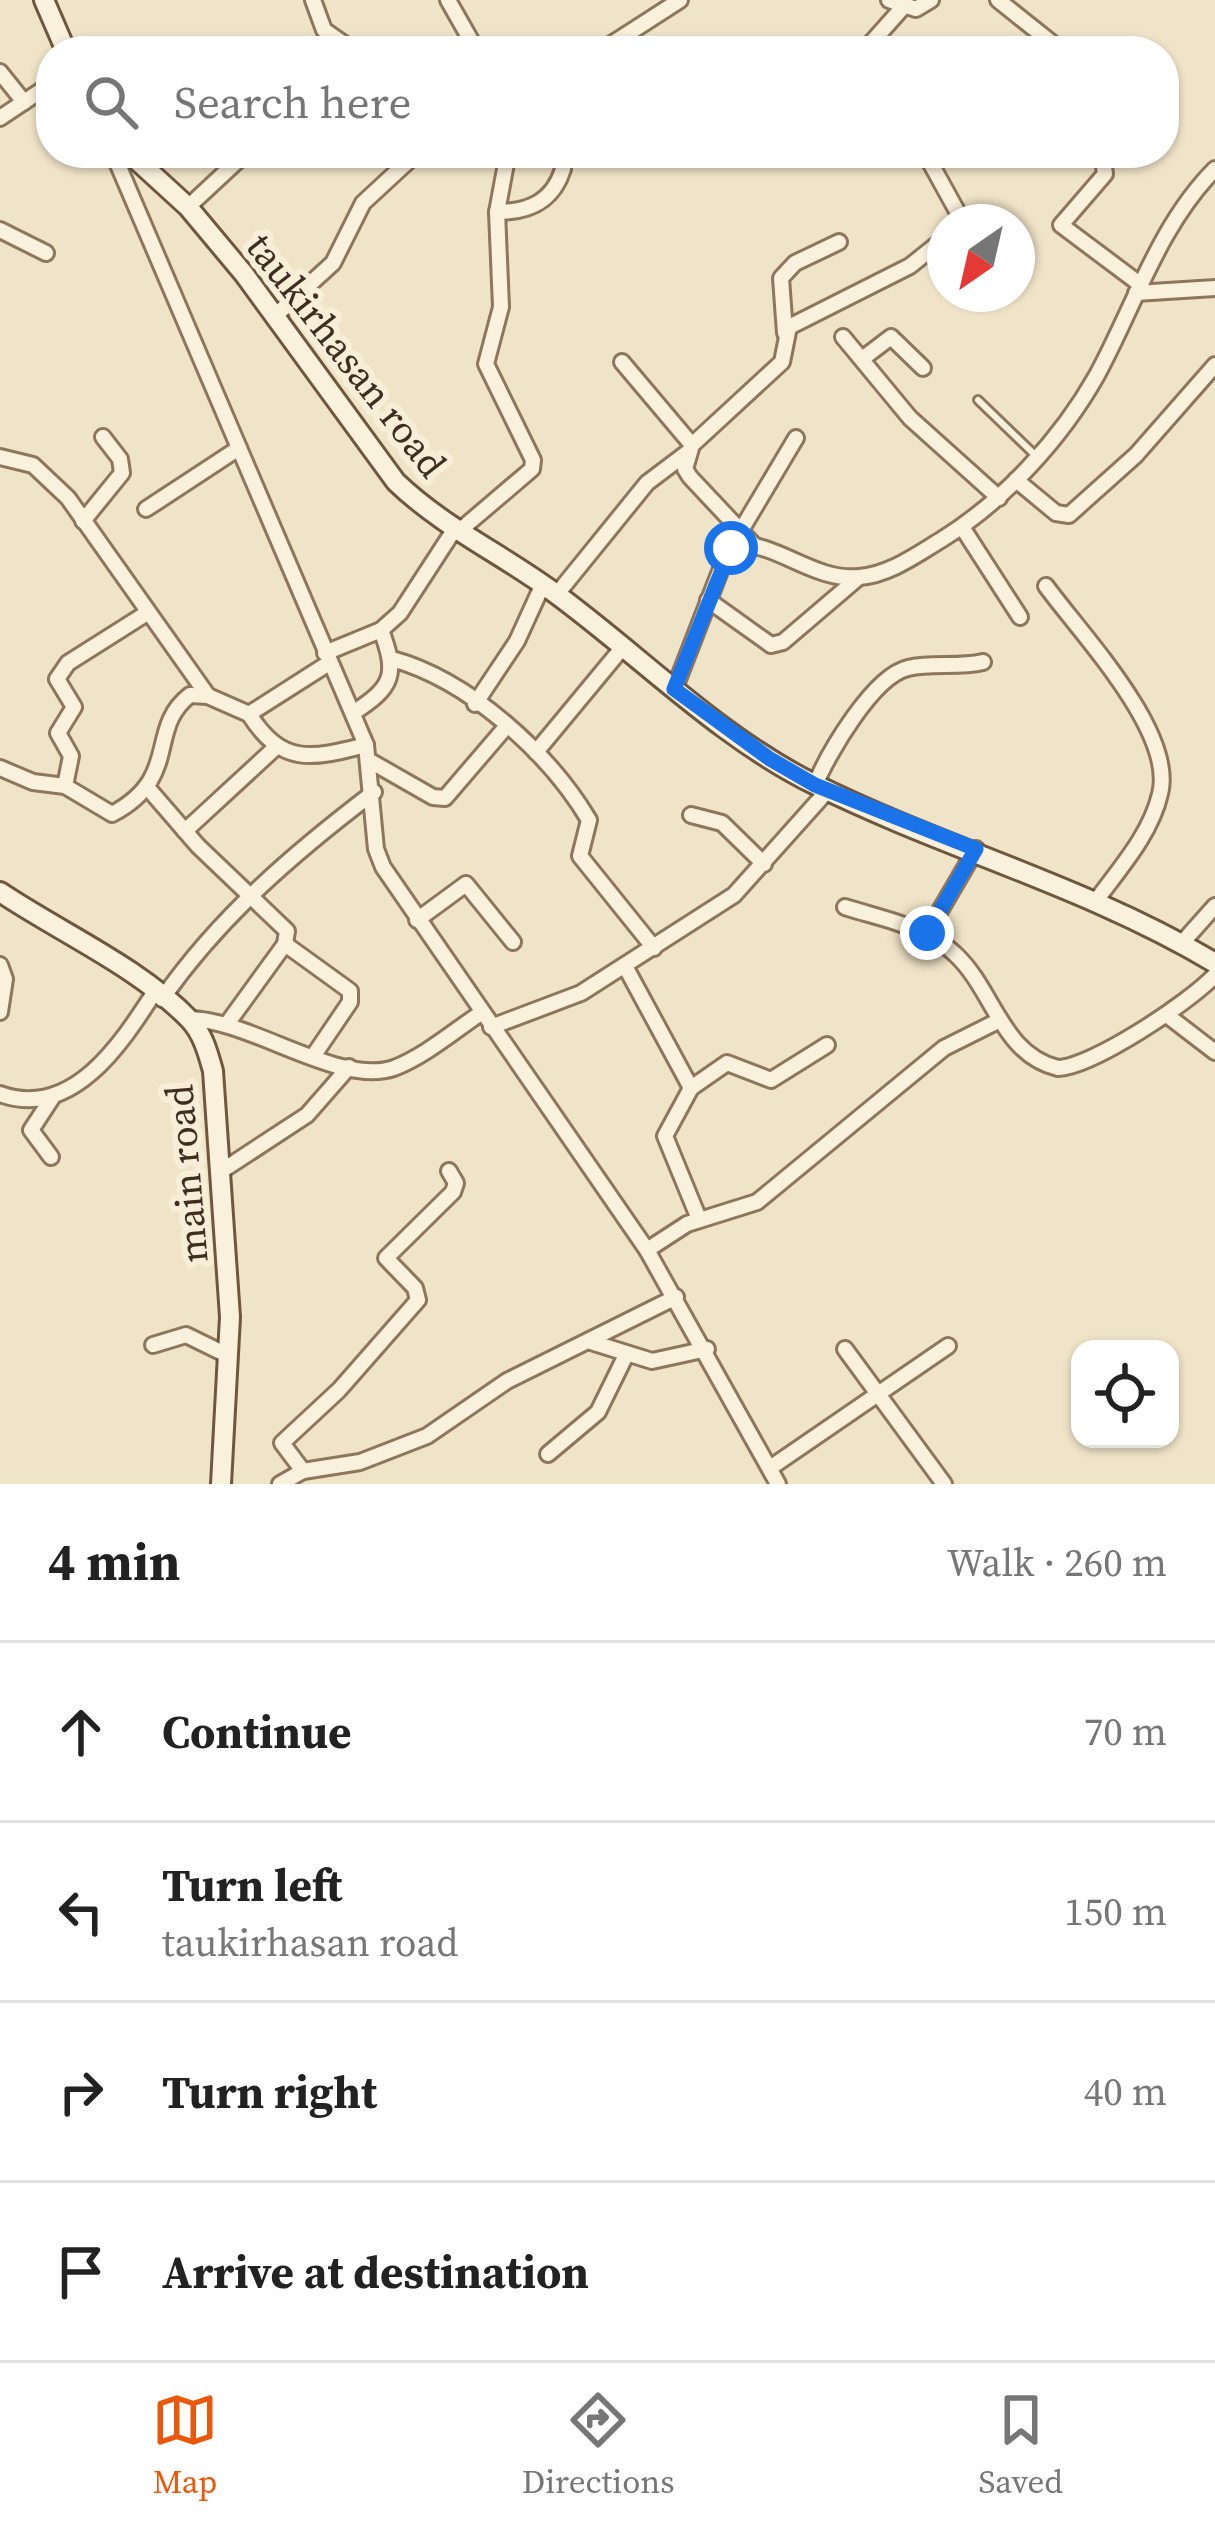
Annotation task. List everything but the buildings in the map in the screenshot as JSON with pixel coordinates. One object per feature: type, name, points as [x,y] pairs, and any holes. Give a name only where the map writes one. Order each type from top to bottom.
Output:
[{"type":"street","points":[[44,0],[59,36]]},
{"type":"street","points":[[314,0],[324,30],[333,36]]},
{"type":"street","points":[[448,0],[468,36]]},
{"type":"street","points":[[624,36],[680,0]]},
{"type":"street","points":[[874,36],[897,3],[916,9],[931,0]]},
{"type":"street","points":[[998,0],[1043,36]]},
{"type":"street","points":[[0,72],[24,102]]},
{"type":"street","points":[[0,118],[36,94]]},
{"type":"street","points":[[119,168],[353,713],[368,753],[376,849],[417,920],[647,1250],[707,1348],[778,1484]]},
{"type":"street","name":"taukirhasan road","points":[[145,168],[188,207],[396,482],[456,531],[550,589],[770,759],[822,788],[1098,898],[1215,963]]},
{"type":"street","points":[[188,207],[230,168]]},
{"type":"street","points":[[274,316],[333,263],[362,202],[400,168]]},
{"type":"street","points":[[248,714],[327,658],[381,630],[400,613],[456,531],[532,470],[533,460],[486,364],[501,307],[497,212],[505,168]]},
{"type":"street","points":[[933,168],[953,204]]},
{"type":"street","points":[[1104,168],[1105,174],[1061,225],[1138,289],[1215,288]]},
{"type":"street","points":[[497,212],[521,212],[551,196],[563,169]]},
{"type":"street","points":[[690,448],[685,469],[690,477],[752,544],[829,576],[858,578],[902,564],[998,498],[1036,456],[1095,377],[1180,214],[1215,169]]},
{"type":"street","points":[[0,230],[46,253]]},
{"type":"street","points":[[475,704],[550,589],[647,483],[782,362],[781,278],[795,263],[838,242]]},
{"type":"street","points":[[785,333],[927,252]]},
{"type":"street","points":[[843,337],[910,418],[998,498]]},
{"type":"street","points":[[862,359],[891,337],[923,368]]},
{"type":"street","points":[[622,362],[690,448]]},
{"type":"street","points":[[1016,480],[1056,513],[1070,515],[1136,455],[1215,365]]},
{"type":"street","points":[[83,521],[122,473],[120,459],[104,437]]},
{"type":"street","points":[[740,532],[796,438]]},
{"type":"street","points":[[146,509],[238,448]]},
{"type":"street","points":[[0,457],[32,466],[83,521],[208,696]]},
{"type":"street","points":[[962,527],[1020,617]]},
{"type":"street","points":[[674,689],[731,548],[752,544]]},
{"type":"street","points":[[709,600],[770,645],[783,642],[858,578]]},
{"type":"street","points":[[1046,586],[1135,708],[1159,751],[1161,793],[1152,817],[1098,898]]},
{"type":"street","points":[[65,786],[71,755],[58,733],[74,707],[57,679],[68,663],[147,613]]},
{"type":"street","points":[[353,713],[387,686],[392,659],[381,630]]},
{"type":"street","points":[[536,752],[623,647]]},
{"type":"street","points":[[392,659],[433,676],[475,704],[536,752],[569,787],[589,820],[580,856],[654,948]]},
{"type":"street","points":[[491,1028],[580,993],[734,895],[822,788],[844,730],[895,674],[914,667],[957,668],[983,662]]},
{"type":"street","points":[[0,768],[33,782],[65,786],[112,814],[147,787],[160,770],[165,737],[181,702],[190,695],[208,696],[248,714],[274,748],[291,755],[368,753],[433,796],[445,798],[505,728]]},
{"type":"street","points":[[184,831],[274,748]]},
{"type":"street","points":[[147,787],[184,831],[283,923],[285,944],[227,1024]]},
{"type":"street","points":[[0,1094],[18,1101],[54,1095],[107,1061],[199,947],[252,894],[374,792]]},
{"type":"street","points":[[691,815],[722,823],[764,864]]},
{"type":"street","points":[[927,933],[976,849]]},
{"type":"street","points":[[417,920],[466,884],[513,942]]},
{"type":"street","points":[[2,901],[189,1018],[227,1024],[349,1067],[394,1068],[481,1013]]},
{"type":"street","points":[[1182,943],[1215,905]]},
{"type":"street","points":[[845,907],[927,933],[956,954],[1016,1043],[1058,1069],[1087,1060],[1168,1016],[1215,975]]},
{"type":"street","points":[[285,944],[350,992],[350,1002],[314,1055]]},
{"type":"street","points":[[626,966],[691,1088]]},
{"type":"street","points":[[0,1012],[2,976]]},
{"type":"street","points":[[1168,1016],[1215,1052]]},
{"type":"street","name":"main road","points":[[189,1018],[202,1037],[213,1071],[220,1172],[229,1356],[221,1484]]},
{"type":"street","points":[[647,1250],[699,1219],[757,1202],[944,1048],[1000,1020]]},
{"type":"street","points":[[699,1219],[664,1136],[691,1088],[727,1063],[771,1081],[827,1045]]},
{"type":"street","points":[[220,1172],[308,1115],[349,1067]]},
{"type":"street","points":[[51,1157],[31,1130],[54,1095]]},
{"type":"street","points":[[302,1472],[282,1444],[339,1390],[418,1300],[415,1288],[386,1258],[453,1192],[456,1183],[448,1171]]},
{"type":"street","points":[[280,1484],[302,1472],[360,1462],[427,1436],[507,1381],[676,1297]]},
{"type":"street","points":[[153,1345],[186,1335],[229,1356]]},
{"type":"street","points":[[591,1342],[652,1361],[707,1348]]},
{"type":"street","points":[[770,1468],[948,1346]]},
{"type":"street","points":[[845,1349],[944,1484]]},
{"type":"street","points":[[548,1454],[598,1412],[626,1355]]},
{"type":"lane","points":[[978,400],[1036,456]]},
{"type":"route","points":[[731,548],[674,689],[770,759],[815,785],[976,849],[927,933]]}]
